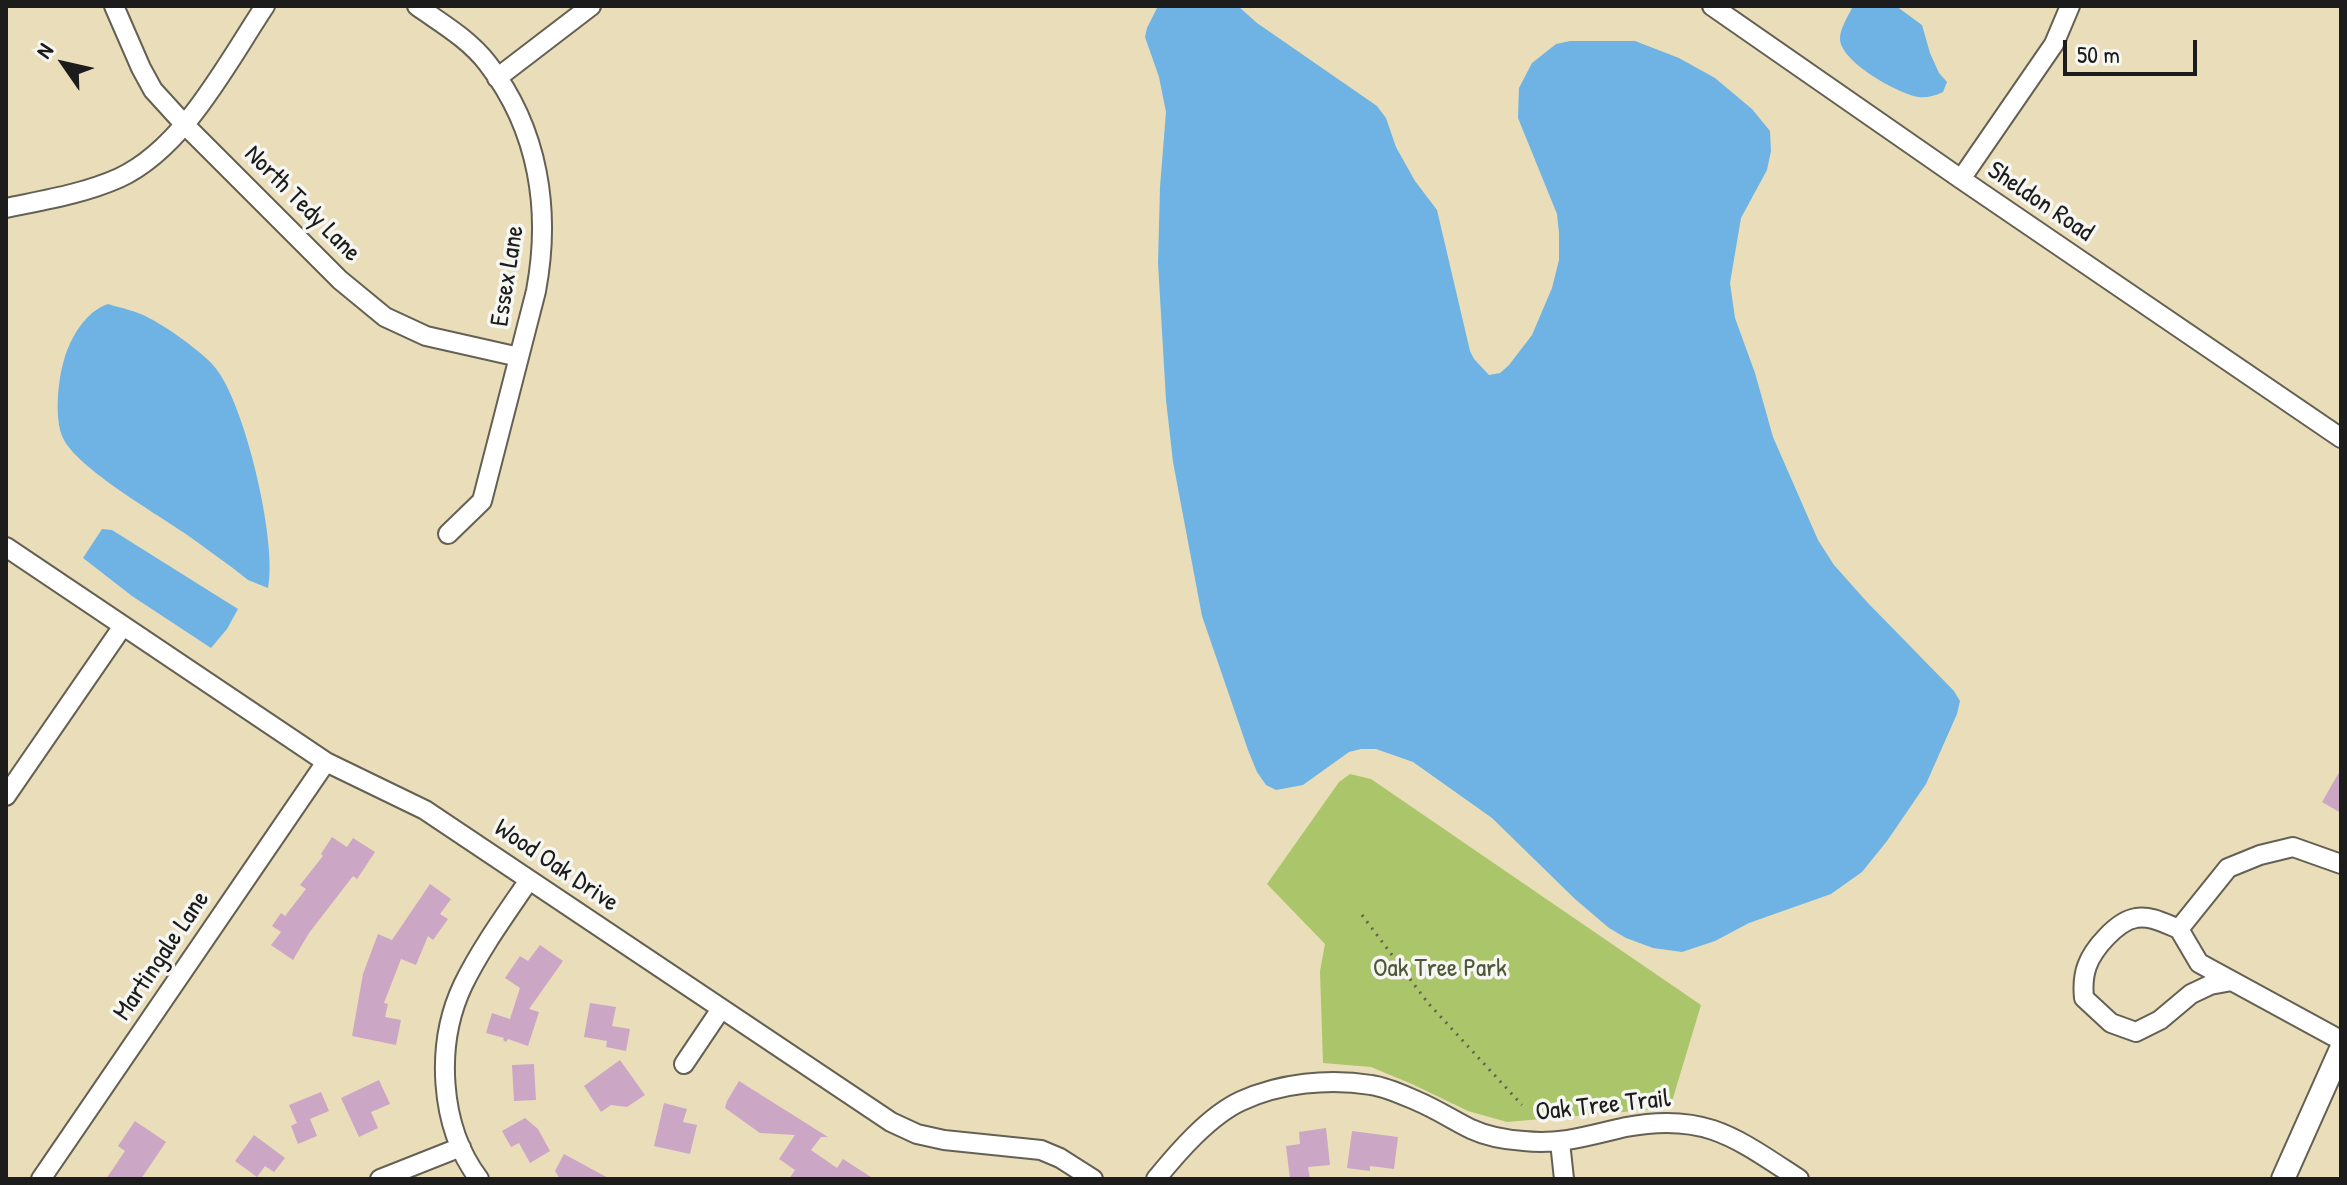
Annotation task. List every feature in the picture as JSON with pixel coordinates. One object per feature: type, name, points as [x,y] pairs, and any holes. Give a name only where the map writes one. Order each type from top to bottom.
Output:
[{"type":"main road","points":[[2283,1179],[2341,1049]]},
{"type":"street","name":"North Tedy Lane","points":[[114,6],[153,90],[340,280],[385,317],[426,336],[519,357]]},
{"type":"street","points":[[6,208],[73,194],[120,177],[148,160],[199,105],[265,6]]},
{"type":"street","name":"Essex Lane","points":[[417,6],[464,39],[487,63],[511,99],[536,165],[544,221],[542,258],[482,501],[448,534]]},
{"type":"street","points":[[497,78],[591,6]]},
{"type":"street","name":"Sheldon Road","points":[[1712,6],[2341,438]]},
{"type":"street","points":[[1961,179],[2054,44],[2070,6]]},
{"type":"street","name":"Wood Oak Drive","points":[[6,547],[326,762],[425,810],[878,1114],[917,1134],[944,1140],[1041,1150],[1093,1179]]},
{"type":"street","points":[[6,796],[123,626]]},
{"type":"street","name":"Martingale Lane","points":[[41,1179],[326,762]]},
{"type":"street","points":[[2179,929],[2228,868],[2260,855],[2293,847],[2341,864]]},
{"type":"street","points":[[479,1179],[469,1166],[452,1125],[446,1084],[451,1021],[476,960],[529,880]]},
{"type":"street","points":[[2232,981],[2210,985],[2191,994],[2160,1020],[2136,1032],[2111,1023],[2084,998],[2083,985],[2087,967],[2096,950],[2114,930],[2135,918],[2154,920],[2179,929],[2199,963],[2341,1040]]},
{"type":"street","points":[[684,1064],[721,1009]]},
{"type":"street","name":"Oak Tree Trail","points":[[1156,1179],[1206,1126],[1239,1102],[1284,1086],[1322,1082],[1373,1085],[1417,1101],[1475,1131],[1523,1141],[1560,1142],[1629,1127],[1678,1122],[1720,1131],[1799,1179]]},
{"type":"street","points":[[1560,1142],[1564,1179]]},
{"type":"street","points":[[380,1179],[461,1147]]},
{"type":"path","points":[[1362,915],[1428,1003],[1522,1105]]},
{"type":"green space","name":"Oak Tree Park","points":[[1350,774],[1371,779],[1701,1005],[1670,1108],[1507,1122],[1468,1111],[1371,1067],[1323,1063],[1320,971],[1325,944],[1267,884],[1339,782]]},
{"type":"water","points":[[1158,6],[1238,6],[1257,23],[1377,106],[1386,118],[1396,147],[1415,181],[1437,210],[1470,351],[1489,375],[1500,373],[1509,365],[1532,335],[1552,288],[1559,260],[1557,214],[1518,118],[1519,88],[1532,63],[1556,44],[1570,41],[1635,41],[1679,58],[1715,78],[1752,109],[1770,131],[1771,151],[1767,170],[1741,218],[1730,283],[1735,318],[1773,437],[1818,540],[1834,565],[1960,701],[1926,784],[1862,872],[1831,894],[1749,923],[1715,941],[1682,952],[1653,948],[1609,928],[1492,818],[1413,762],[1376,749],[1361,749],[1349,752],[1303,785],[1276,790],[1266,785],[1248,750],[1202,616],[1173,462],[1158,263],[1166,112],[1159,77],[1145,37]]},
{"type":"water","points":[[1855,6],[1896,6],[1922,25],[1930,53],[1947,82],[1943,92],[1918,97],[1884,83],[1859,66],[1842,47],[1840,38],[1846,19]]},
{"type":"water","points":[[108,304],[144,316],[173,333],[207,359],[225,382],[247,438],[256,472],[268,539],[268,588],[248,580],[117,489],[83,462],[63,438],[58,399],[67,352],[86,319]]},
{"type":"water","points":[[102,529],[112,530],[238,609],[211,648],[132,596],[83,558]]},
{"type":"building","points":[[2341,769],[2341,813],[2322,802]]},
{"type":"building","points":[[332,837],[347,847],[353,838],[375,852],[357,879],[353,876],[309,933],[293,960],[271,945],[281,932],[272,926],[281,913],[285,916],[306,889],[300,885],[323,856],[321,854]]},
{"type":"building","points":[[430,884],[451,899],[440,914],[448,919],[433,940],[428,936],[416,965],[401,959],[384,1003],[388,1004],[385,1017],[401,1020],[396,1045],[352,1036],[363,974],[378,934],[392,940]]},
{"type":"building","points":[[540,945],[563,961],[529,1009],[539,1012],[528,1046],[508,1039],[506,1042],[504,1038],[486,1033],[492,1013],[510,1019],[520,988],[505,978],[520,956],[528,961]]},
{"type":"building","points":[[590,1003],[616,1007],[612,1026],[630,1029],[626,1051],[606,1047],[607,1041],[584,1037]]},
{"type":"building","points":[[620,1060],[645,1095],[627,1107],[611,1105],[601,1112],[584,1086]]},
{"type":"building","points":[[534,1064],[536,1100],[514,1101],[512,1065]]},
{"type":"building","points":[[379,1080],[390,1104],[371,1112],[378,1128],[359,1137],[341,1098]]},
{"type":"building","points":[[739,1081],[828,1137],[821,1137],[811,1150],[837,1168],[843,1159],[874,1179],[789,1179],[795,1170],[779,1159],[795,1135],[760,1133],[725,1108]]},
{"type":"building","points":[[321,1092],[329,1111],[310,1119],[317,1136],[298,1144],[291,1126],[297,1123],[289,1105]]},
{"type":"building","points":[[664,1103],[687,1109],[683,1122],[697,1125],[690,1154],[654,1146]]},
{"type":"building","points":[[525,1118],[538,1129],[550,1151],[530,1163],[519,1143],[511,1147],[502,1131]]},
{"type":"building","points":[[135,1121],[166,1142],[141,1179],[106,1179],[125,1151],[118,1146]]},
{"type":"building","points":[[1326,1128],[1330,1165],[1308,1167],[1310,1179],[1290,1179],[1286,1146],[1300,1144],[1299,1132]]},
{"type":"building","points":[[1352,1131],[1398,1137],[1394,1169],[1370,1166],[1370,1171],[1347,1168]]},
{"type":"building","points":[[254,1135],[285,1158],[274,1172],[265,1166],[257,1177],[235,1161]]},
{"type":"building","points":[[564,1154],[610,1179],[560,1179],[555,1171]]}]
